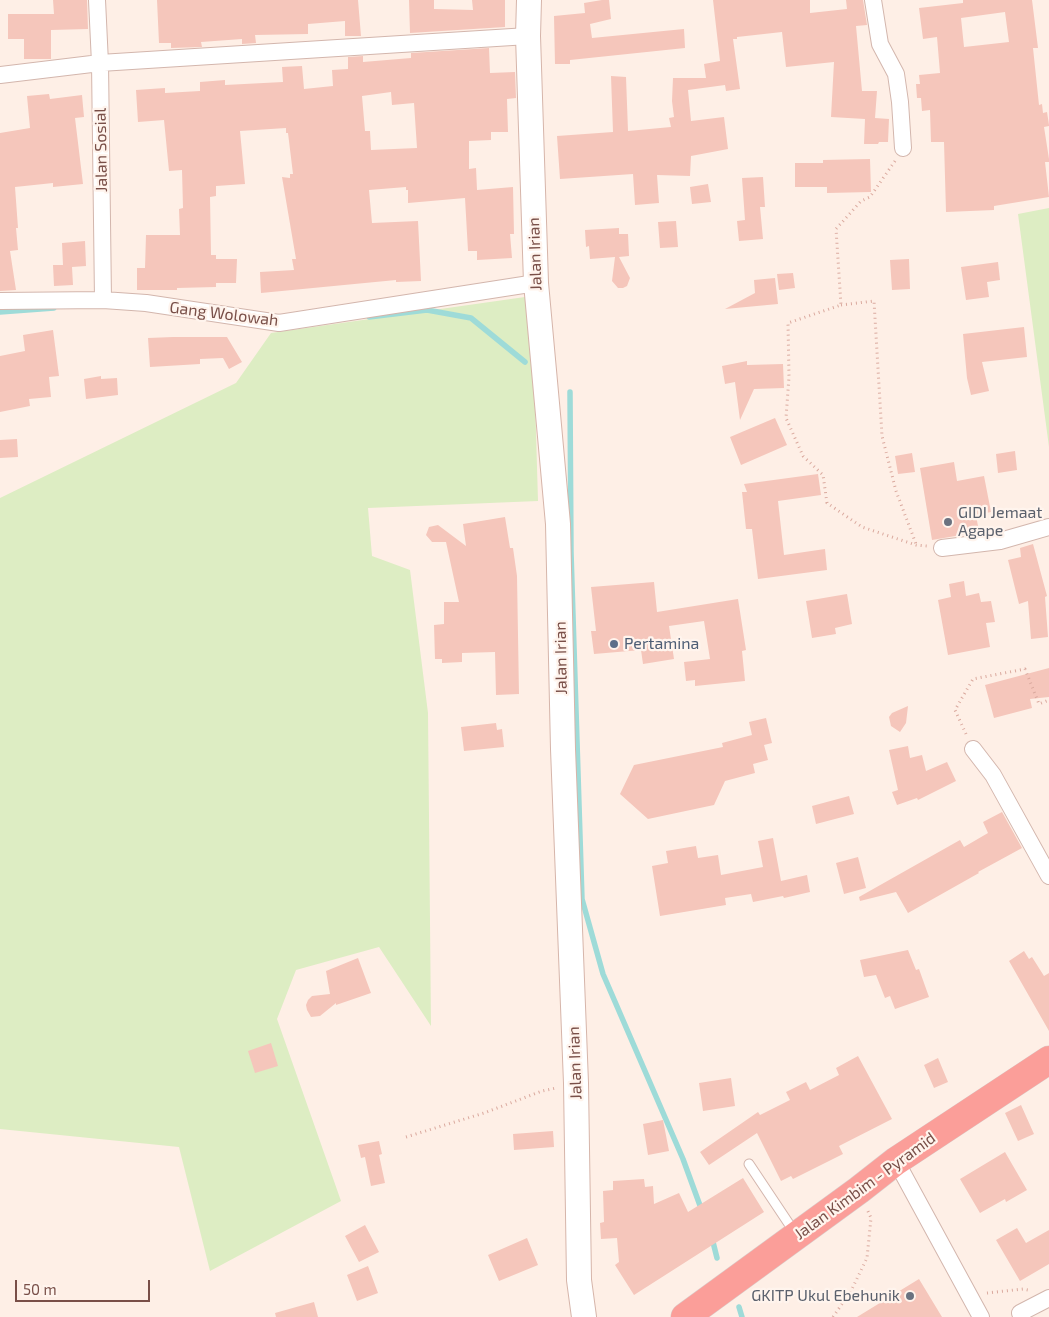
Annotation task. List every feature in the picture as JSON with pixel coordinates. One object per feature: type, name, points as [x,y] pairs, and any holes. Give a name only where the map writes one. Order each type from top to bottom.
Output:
[{"type":"highway","name":"Jalan Kimbim - Pyramid","points":[[685,1317],[896,1161],[1049,1060]]},
{"type":"main road","name":"Jalan Irian","points":[[529,0],[528,36],[536,283],[558,524],[563,750],[576,1083],[579,1280],[584,1317]]},
{"type":"street","name":"Jalan Sosial","points":[[97,0],[100,63],[103,300]]},
{"type":"street","points":[[873,0],[880,44],[896,74],[903,148]]},
{"type":"street","points":[[0,76],[100,63],[528,36]]},
{"type":"street","name":"Gang Wolowah","points":[[0,301],[103,300],[280,322],[536,283]]},
{"type":"street","points":[[942,548],[1000,540],[1049,527]]},
{"type":"street","points":[[973,749],[992,775],[1049,876]]},
{"type":"street","points":[[896,1161],[981,1317]]},
{"type":"street","points":[[1020,1314],[1048,1298]]},
{"type":"lane","points":[[750,1164],[796,1235]]},
{"type":"path","points":[[841,305],[836,229],[861,201],[870,197],[903,148]]},
{"type":"path","points":[[916,544],[896,491],[882,436],[874,301],[841,305],[788,323],[789,377],[786,418],[803,456],[822,475],[827,504],[862,527],[916,544],[942,548]]},
{"type":"path","points":[[973,749],[955,710],[973,678],[1025,669],[1039,704],[1049,700]]},
{"type":"path","points":[[406,1137],[484,1113],[542,1091],[576,1083]]},
{"type":"path","points":[[834,1317],[851,1291],[866,1258],[871,1218],[859,1190]]},
{"type":"path","points":[[968,1293],[998,1293],[1023,1289],[1048,1298]]},
{"type":"green space","points":[[1049,208],[1049,447],[1018,214]]},
{"type":"green space","points":[[532,296],[538,501],[368,508],[372,556],[410,570],[428,713],[431,1026],[379,947],[296,970],[277,1019],[341,1201],[210,1271],[179,1147],[0,1129],[0,498],[236,383],[271,333]]},
{"type":"building","points":[[53,0],[87,0],[88,29],[51,30],[51,59],[24,59],[24,39],[8,39],[8,14],[54,14]]},
{"type":"building","points":[[157,0],[358,0],[361,36],[345,36],[345,21],[308,24],[308,34],[255,35],[256,43],[242,44],[242,39],[201,42],[202,47],[171,48],[171,43],[159,43]]},
{"type":"building","points":[[409,0],[434,0],[434,9],[473,10],[472,0],[505,0],[505,27],[410,33]]},
{"type":"building","points":[[609,0],[611,19],[590,24],[592,38],[684,29],[685,48],[570,60],[570,64],[555,64],[554,16],[585,13],[584,3]]},
{"type":"building","points":[[713,0],[810,0],[810,13],[847,9],[846,0],[863,0],[867,25],[856,26],[862,91],[877,91],[875,118],[889,119],[888,142],[864,144],[865,119],[831,117],[834,62],[786,67],[782,32],[737,37],[737,39],[733,39],[740,89],[726,91],[725,85],[688,90],[691,121],[724,117],[728,149],[691,156],[690,176],[657,175],[659,203],[635,205],[633,174],[560,179],[557,136],[613,132],[611,76],[626,77],[628,131],[671,127],[669,118],[674,117],[672,101],[673,78],[706,78],[704,64],[720,61]]},
{"type":"building","points":[[963,0],[1032,0],[1038,48],[1033,48],[1039,105],[1042,104],[1043,113],[1047,112],[1049,125],[1044,127],[1049,159],[1049,162],[1045,162],[1049,197],[994,206],[994,210],[946,212],[944,142],[931,142],[930,110],[922,111],[921,98],[917,98],[916,84],[920,84],[919,75],[940,73],[937,37],[923,39],[919,8],[963,3]],"holes":[[[1005,12],[1009,42],[964,47],[961,18]]]},
{"type":"building","points":[[489,48],[490,73],[515,72],[516,98],[507,99],[508,132],[491,132],[491,140],[469,141],[469,169],[476,168],[477,190],[513,187],[514,234],[510,234],[512,258],[477,260],[477,251],[468,251],[465,198],[408,203],[408,190],[406,190],[406,187],[369,190],[372,223],[418,221],[421,281],[396,282],[396,280],[261,293],[260,272],[294,270],[292,259],[296,259],[282,177],[290,178],[290,174],[293,174],[288,133],[286,133],[286,128],[240,131],[245,184],[216,186],[216,196],[210,197],[211,255],[216,255],[216,259],[237,259],[236,283],[216,283],[216,287],[177,288],[177,290],[137,290],[137,268],[145,268],[146,235],[180,235],[179,209],[183,208],[182,170],[169,171],[164,120],[138,122],[136,90],[165,88],[165,93],[200,91],[200,82],[225,80],[225,85],[283,82],[282,67],[302,66],[304,89],[333,86],[332,70],[348,69],[348,57],[363,56],[363,62],[411,58],[411,53]],"holes":[[[391,92],[392,105],[414,103],[417,148],[371,150],[370,131],[365,131],[362,96]]]},
{"type":"building","points":[[49,94],[50,99],[82,95],[84,117],[75,118],[83,184],[53,187],[53,183],[15,187],[18,250],[10,251],[16,290],[0,291],[0,133],[30,128],[27,96]]},
{"type":"building","points":[[870,159],[871,192],[827,193],[827,187],[795,187],[795,163],[823,163],[823,160]]},
{"type":"building","points":[[763,177],[765,207],[760,207],[763,239],[739,241],[737,221],[745,220],[742,178]]},
{"type":"building","points":[[708,184],[711,202],[692,204],[690,187]]},
{"type":"building","points":[[676,221],[678,247],[660,248],[658,222]]},
{"type":"building","points":[[619,228],[619,234],[628,234],[629,256],[619,257],[630,278],[627,286],[623,288],[618,288],[612,281],[615,257],[590,259],[589,246],[586,247],[585,230]]},
{"type":"building","points":[[85,241],[86,266],[72,267],[73,285],[54,286],[53,265],[63,265],[62,243]]},
{"type":"building","points":[[909,259],[910,289],[892,290],[890,260]]},
{"type":"building","points":[[998,262],[1000,280],[987,282],[989,297],[966,300],[961,267]]},
{"type":"building","points":[[793,273],[795,288],[779,290],[777,274]]},
{"type":"building","points":[[775,278],[778,304],[725,309],[755,293],[754,280]]},
{"type":"building","points":[[1024,327],[1027,357],[982,362],[989,391],[971,395],[967,378],[963,334]]},
{"type":"building","points":[[53,330],[59,376],[49,377],[51,397],[29,399],[30,406],[0,412],[0,356],[25,351],[23,335]]},
{"type":"building","points":[[227,337],[242,362],[229,369],[223,358],[200,359],[200,364],[150,367],[148,338]]},
{"type":"building","points":[[747,361],[747,365],[783,364],[784,388],[754,389],[740,420],[735,382],[725,384],[722,366]]},
{"type":"building","points":[[101,376],[101,379],[117,378],[118,395],[86,399],[84,379]]},
{"type":"building","points":[[775,418],[787,445],[741,465],[730,437]]},
{"type":"building","points":[[17,439],[18,457],[0,458],[0,440]]},
{"type":"building","points":[[1015,451],[1017,470],[998,473],[996,454]]},
{"type":"building","points":[[912,453],[915,472],[898,474],[895,456]]},
{"type":"building","points":[[954,462],[957,481],[984,476],[991,512],[976,515],[979,532],[932,540],[920,468]]},
{"type":"building","points":[[818,474],[821,495],[778,501],[784,555],[825,549],[827,570],[758,579],[752,529],[746,529],[742,492],[747,492],[744,484]]},
{"type":"building","points":[[505,517],[510,548],[513,548],[517,576],[519,694],[496,695],[495,652],[462,653],[462,662],[442,663],[442,659],[435,659],[434,625],[444,624],[444,602],[459,602],[446,542],[432,542],[426,535],[429,527],[438,525],[466,546],[463,524]]},
{"type":"building","points":[[1033,544],[1047,596],[1045,597],[1048,637],[1031,639],[1028,601],[1019,604],[1008,560],[1021,557],[1020,548]]},
{"type":"building","points":[[964,581],[966,596],[979,593],[981,602],[991,601],[995,622],[986,623],[990,647],[948,655],[938,600],[951,597],[949,584]]},
{"type":"building","points":[[654,582],[657,612],[738,599],[746,650],[742,651],[745,681],[695,686],[695,680],[686,681],[684,662],[710,659],[704,621],[669,626],[674,659],[643,664],[641,650],[594,654],[591,631],[596,631],[591,587]]},
{"type":"building","points":[[847,594],[852,624],[835,628],[836,634],[812,638],[806,601]]},
{"type":"building","points":[[1049,668],[1049,697],[1030,699],[1032,708],[994,718],[985,685]]},
{"type":"building","points":[[908,706],[906,723],[900,732],[891,726],[889,717],[892,713]]},
{"type":"building","points":[[766,718],[772,743],[764,745],[768,760],[753,764],[755,773],[725,781],[714,805],[648,819],[620,794],[634,765],[723,747],[722,743],[752,735],[749,722]]},
{"type":"building","points":[[496,723],[497,730],[502,729],[504,747],[464,751],[461,727]]},
{"type":"building","points":[[908,746],[910,758],[922,755],[926,771],[947,762],[956,781],[918,800],[917,798],[897,805],[892,792],[898,790],[889,750]]},
{"type":"building","points":[[849,796],[854,814],[816,824],[812,806]]},
{"type":"building","points":[[1002,812],[1022,848],[908,913],[896,892],[860,901],[859,897],[960,840],[964,847],[988,833],[983,822]]},
{"type":"building","points":[[773,838],[781,881],[807,875],[810,892],[753,902],[751,894],[725,898],[726,905],[660,916],[652,866],[668,863],[666,851],[696,846],[698,858],[718,855],[721,875],[763,867],[758,841]]},
{"type":"building","points":[[858,857],[866,888],[844,894],[836,863]]},
{"type":"building","points":[[908,950],[916,970],[919,969],[929,997],[895,1009],[890,996],[885,998],[876,975],[864,977],[860,960]]},
{"type":"building","points":[[1024,951],[1029,959],[1032,957],[1044,976],[1049,973],[1049,1031],[1009,961]]},
{"type":"building","points":[[358,958],[371,993],[336,1005],[336,1003],[320,1016],[311,1017],[306,1005],[308,1000],[312,996],[330,994],[326,971]]},
{"type":"building","points":[[271,1043],[278,1066],[255,1073],[248,1051]]},
{"type":"building","points":[[858,1056],[892,1119],[839,1146],[843,1154],[793,1179],[791,1176],[781,1181],[757,1133],[709,1165],[700,1152],[758,1112],[760,1115],[790,1100],[786,1092],[806,1082],[810,1090],[839,1075],[836,1068]]},
{"type":"building","points":[[938,1058],[948,1082],[934,1088],[924,1065]]},
{"type":"building","points":[[731,1078],[735,1106],[703,1111],[699,1083]]},
{"type":"building","points":[[1021,1105],[1034,1134],[1018,1141],[1005,1113]]},
{"type":"building","points":[[663,1120],[669,1151],[648,1155],[643,1124]]},
{"type":"building","points":[[553,1131],[554,1147],[514,1150],[513,1134]]},
{"type":"building","points":[[379,1141],[382,1154],[379,1155],[385,1183],[371,1186],[365,1157],[361,1158],[358,1145]]},
{"type":"building","points":[[1005,1152],[1027,1190],[1006,1202],[1005,1199],[980,1213],[960,1179]]},
{"type":"building","points":[[743,1178],[764,1212],[634,1295],[615,1265],[619,1262],[617,1238],[601,1239],[600,1223],[604,1222],[603,1191],[613,1190],[613,1181],[644,1179],[645,1187],[653,1186],[654,1204],[679,1193],[688,1212]]},
{"type":"building","points":[[365,1225],[379,1252],[359,1262],[345,1236]]},
{"type":"building","points":[[1017,1228],[1026,1243],[1049,1230],[1049,1264],[1020,1281],[996,1240]]},
{"type":"building","points":[[527,1238],[538,1265],[499,1281],[488,1255]]},
{"type":"building","points":[[368,1266],[378,1293],[357,1301],[347,1275]]},
{"type":"building","name":"GKITP Ukul Ebehunik","points":[[919,1279],[942,1317],[857,1317]]},
{"type":"building","points":[[314,1302],[318,1317],[276,1317],[275,1313]]},
{"type":"waterway","points":[[0,312],[54,308]]},
{"type":"waterway","points":[[369,317],[427,310],[471,318],[525,362]]},
{"type":"waterway","points":[[570,392],[571,552],[582,899],[603,974],[683,1159],[702,1211]]},
{"type":"waterway","points":[[712,1238],[717,1258]]},
{"type":"waterway","points":[[739,1307],[742,1317]]},
{"type":"place","name":"GIDI Jemaat Agape","points":[[948,522]]},
{"type":"place","name":"Pertamina","points":[[614,644]]},
{"type":"place","name":"GKITP Ukul Ebehunik","points":[[910,1296]]}]
